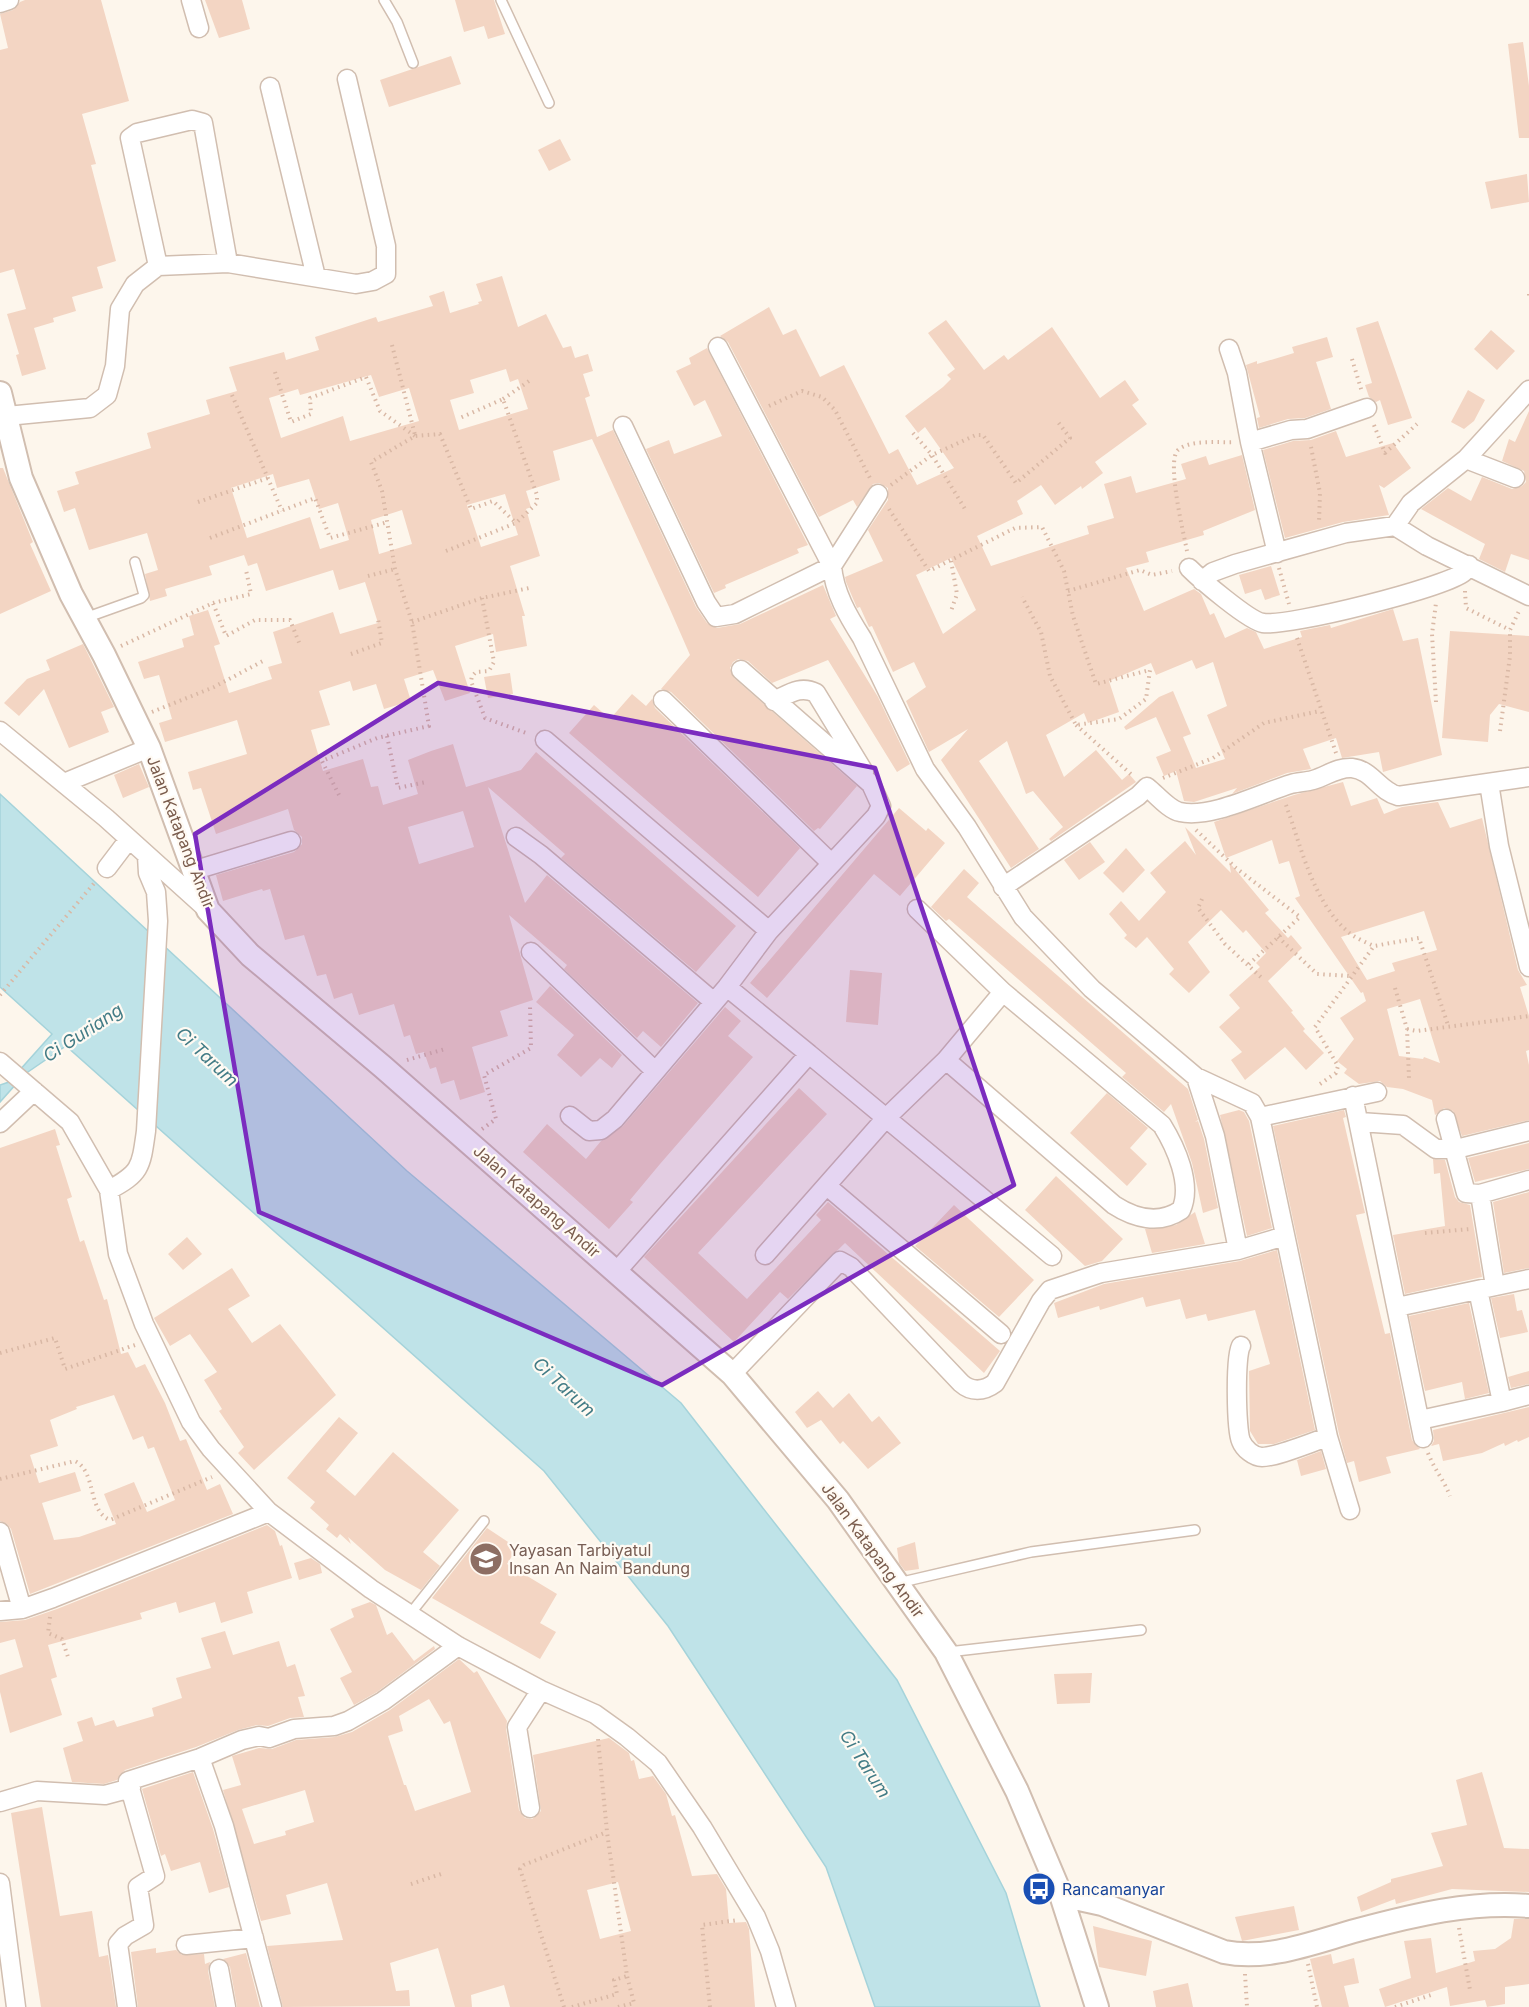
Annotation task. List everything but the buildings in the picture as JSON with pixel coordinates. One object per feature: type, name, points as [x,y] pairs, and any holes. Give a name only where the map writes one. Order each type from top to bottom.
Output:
[{"type":"street","points":[[0,3],[9,0]]},
{"type":"street","points":[[191,0],[199,28]]},
{"type":"street","points":[[5,420],[90,408],[107,395],[115,366],[120,309],[135,284],[158,266],[228,263],[356,284],[373,281],[386,274],[386,246],[347,79]]},
{"type":"street","points":[[270,87],[316,277]]},
{"type":"street","points":[[158,266],[130,138],[137,133],[192,120],[203,123],[228,263]]},
{"type":"street","points":[[718,347],[755,414],[832,566],[833,579],[849,619],[862,638],[925,769],[967,827],[1023,917],[1127,1020],[1196,1077],[1252,1103],[1260,1116],[1328,1437],[1350,1510]]},
{"type":"street","points":[[1229,349],[1237,373],[1250,442],[1277,553]]},
{"type":"street","points":[[1395,526],[1421,492],[1466,459],[1502,423],[1529,390]]},
{"type":"street","name":"Jalan Katapang Andir","points":[[0,393],[21,477],[48,545],[149,748],[171,804],[201,904],[250,955],[383,1067],[732,1374],[854,1520],[946,1652],[1017,1791],[1061,1895],[1097,2007]]},
{"type":"street","points":[[1250,442],[1290,430],[1307,429],[1367,408]]},
{"type":"street","points":[[623,426],[706,602],[716,617],[735,614],[832,566],[878,494]]},
{"type":"street","points":[[1466,459],[1515,478]]},
{"type":"street","points":[[1196,574],[1213,572],[1355,532],[1395,526],[1467,568],[1528,596]]},
{"type":"street","points":[[1196,574],[1260,623],[1275,623],[1354,607],[1439,584],[1467,568]]},
{"type":"street","points":[[741,670],[872,784]]},
{"type":"street","points":[[570,1116],[583,1129],[601,1130],[615,1119],[727,987],[769,931],[876,816],[881,806],[872,784],[816,693],[808,688],[797,689],[774,701]]},
{"type":"street","points":[[663,700],[831,863]]},
{"type":"street","points":[[0,732],[64,783],[201,904]]},
{"type":"street","points":[[545,740],[769,931]]},
{"type":"street","points":[[64,783],[149,748]]},
{"type":"street","points":[[1003,887],[1078,839],[1147,787],[1178,812],[1215,809],[1313,780],[1340,768],[1355,768],[1371,776],[1385,793],[1398,796],[1529,777]]},
{"type":"street","points":[[1489,783],[1499,846],[1529,967]]},
{"type":"street","points":[[516,837],[541,855],[714,1002]]},
{"type":"street","points":[[107,868],[129,839]]},
{"type":"street","points":[[192,871],[291,841]]},
{"type":"street","points":[[109,1190],[134,1177],[142,1156],[146,1131],[158,921],[156,892],[148,873],[147,856]]},
{"type":"street","points":[[156,892],[201,904]]},
{"type":"street","points":[[917,909],[1003,992],[1162,1125],[1176,1148],[1183,1181],[1184,1204],[1181,1210],[1152,1219],[1132,1216],[1114,1205],[946,1060]]},
{"type":"street","points":[[531,952],[654,1071]]},
{"type":"street","points":[[727,987],[1052,1256]]},
{"type":"street","points":[[765,1255],[885,1119],[946,1060],[1003,992]]},
{"type":"street","points":[[617,1271],[809,1054]]},
{"type":"street","points":[[0,1123],[18,1077],[70,1122],[109,1190],[118,1254],[150,1340],[191,1422],[229,1470],[269,1512],[458,1646],[541,1690],[595,1714],[627,1737],[658,1764],[702,1827],[756,1917],[770,1952],[786,2007]]},
{"type":"street","points":[[1196,1077],[1215,1136],[1238,1250]]},
{"type":"street","points":[[1260,1116],[1377,1092]]},
{"type":"street","points":[[1353,1096],[1421,1429],[1529,1395]]},
{"type":"street","points":[[1446,1119],[1456,1149],[1464,1191],[1468,1194],[1480,1194],[1529,1180]]},
{"type":"street","points":[[1360,1122],[1403,1125],[1436,1149],[1456,1149],[1529,1131]]},
{"type":"street","points":[[827,1186],[1001,1334]]},
{"type":"street","points":[[1480,1194],[1485,1227],[1486,1288],[1502,1402]]},
{"type":"street","points":[[732,1374],[840,1261],[851,1267],[961,1383],[968,1389],[977,1390],[988,1388],[994,1383],[1041,1301],[1050,1290],[1101,1274],[1238,1250],[1285,1236]]},
{"type":"street","points":[[1397,1307],[1529,1278]]},
{"type":"street","points":[[1241,1346],[1238,1350],[1236,1379],[1240,1441],[1249,1452],[1261,1457],[1328,1437]]},
{"type":"street","points":[[0,1611],[22,1609],[53,1598],[269,1512]]},
{"type":"street","points":[[0,1532],[22,1609]]},
{"type":"street","points":[[127,2007],[118,1944],[125,1936],[144,1925],[138,1887],[155,1876],[128,1780],[200,1758],[229,1744],[259,1736],[269,1738],[294,1728],[334,1726],[348,1721],[383,1701],[458,1646]]},
{"type":"street","points":[[530,1808],[517,1727],[541,1690]]},
{"type":"street","points":[[200,1758],[224,1826],[272,2007]]},
{"type":"street","points":[[0,1802],[37,1791],[105,1796],[131,1788]]},
{"type":"street","points":[[0,1883],[16,2007]]},
{"type":"street","points":[[1061,1895],[1102,1904],[1224,1952],[1243,1956],[1271,1953],[1429,1912],[1498,1904],[1529,1906]]},
{"type":"street","points":[[186,1945],[254,1938]]},
{"type":"street","points":[[219,1969],[226,2007]]},
{"type":"lane","points":[[384,0],[398,22],[413,63]]},
{"type":"lane","points":[[501,0],[549,103]]},
{"type":"lane","points":[[85,618],[144,595],[135,562]]},
{"type":"lane","points":[[410,1614],[484,1521]]},
{"type":"lane","points":[[898,1583],[1031,1552],[1195,1530]]},
{"type":"lane","points":[[946,1652],[1141,1630]]},
{"type":"path","points":[[392,345],[415,436]]},
{"type":"path","points":[[1352,358],[1367,408],[1385,453],[1417,424]]},
{"type":"path","points":[[275,372],[291,423],[311,414],[310,398],[366,377],[381,411],[415,436]]},
{"type":"path","points":[[460,418],[503,399],[532,379]]},
{"type":"path","points":[[755,414],[778,400],[802,391],[822,397],[835,410],[878,494],[929,571],[1016,528],[1042,527],[1064,571],[1073,616],[1096,684],[1150,670],[1146,699],[1119,719],[1076,725]]},
{"type":"path","points":[[232,395],[282,511]]},
{"type":"path","points":[[446,551],[516,523],[537,503],[537,495],[503,399]]},
{"type":"path","points":[[878,494],[932,455],[976,435],[983,435],[1016,483],[1070,438],[1058,422]]},
{"type":"path","points":[[1307,429],[1320,493],[1319,541]]},
{"type":"path","points":[[913,433],[932,455],[965,509]]},
{"type":"path","points":[[339,795],[322,761],[387,736],[429,726],[412,622],[395,569],[382,491],[371,462],[415,436],[440,434],[471,509],[493,501],[516,523]]},
{"type":"path","points":[[1068,591],[1140,570],[1152,575],[1196,574],[1179,514],[1173,458],[1179,450],[1197,444],[1250,442]]},
{"type":"path","points":[[198,502],[268,478]]},
{"type":"path","points":[[210,538],[315,498],[330,538],[388,522]]},
{"type":"path","points":[[951,561],[957,594],[951,611]]},
{"type":"path","points":[[1467,568],[1466,608],[1510,630]]},
{"type":"path","points":[[368,576],[395,569]]},
{"type":"path","points":[[104,655],[213,603],[251,594],[246,570]]},
{"type":"path","points":[[1436,702],[1432,634],[1439,584]]},
{"type":"path","points":[[412,622],[482,598],[529,588]]},
{"type":"path","points":[[1500,731],[1510,656],[1510,630],[1528,596]]},
{"type":"path","points":[[1022,597],[1041,632],[1050,676],[1076,725],[1147,787],[1213,758],[1264,723],[1320,711]]},
{"type":"path","points":[[482,598],[494,662],[489,671],[476,672],[471,681],[484,718],[545,740]]},
{"type":"path","points":[[213,603],[226,636],[255,620],[290,620],[300,645]]},
{"type":"path","points":[[351,654],[382,643],[378,619]]},
{"type":"path","points":[[1294,628],[1320,711],[1329,728],[1340,768]]},
{"type":"path","points":[[135,719],[214,687],[263,661]]},
{"type":"path","points":[[387,736],[398,788],[426,782]]},
{"type":"path","points":[[1280,788],[1318,891],[1346,931],[1374,946],[1419,938],[1448,1025]]},
{"type":"path","points":[[1178,812],[1236,868],[1300,917],[1248,966]]},
{"type":"path","points":[[0,995],[107,868]]},
{"type":"path","points":[[1202,899],[1198,908],[1226,944],[1264,980]]},
{"type":"path","points":[[1278,937],[1317,974],[1351,976]]},
{"type":"path","points":[[1313,1085],[1321,1083],[1336,1073],[1338,1066],[1316,1027],[1374,946]]},
{"type":"path","points":[[1395,988],[1407,1029],[1409,1078]]},
{"type":"path","points":[[466,1140],[496,1119],[484,1075],[531,1048],[530,1005]]},
{"type":"path","points":[[1407,1029],[1417,1031],[1448,1025],[1529,1016]]},
{"type":"path","points":[[383,1067],[445,1049]]},
{"type":"path","points":[[1425,1233],[1485,1227]]},
{"type":"path","points":[[0,1353],[55,1338],[65,1369],[150,1340]]},
{"type":"path","points":[[0,1479],[75,1461],[84,1467],[99,1509],[110,1520],[229,1470]]},
{"type":"path","points":[[1434,1470],[1445,1483],[1450,1496]]},
{"type":"path","points":[[53,1598],[48,1633],[62,1640],[68,1657]]},
{"type":"path","points":[[595,1714],[607,1832],[627,1976],[634,2002],[618,2007]]},
{"type":"path","points":[[564,2007],[520,1869],[524,1865],[607,1832]]},
{"type":"path","points":[[411,1884],[441,1874]]},
{"type":"path","points":[[1456,1909],[1470,1990]]},
{"type":"path","points":[[710,2007],[702,1925],[756,1917]]},
{"type":"path","points":[[1304,1944],[1317,2007]]},
{"type":"path","points":[[1243,1956],[1247,2007]]},
{"type":"path","points":[[572,2007],[617,1994],[614,1980],[627,1976]]},
{"type":"path","points":[[1395,2007],[1431,1995]]},
{"type":"highlighted area","points":[[438,683],[875,768],[1014,1185],[662,1385],[259,1212],[195,834]]},
{"type":"water","points":[[0,794],[407,1171],[681,1403],[897,1680],[1006,1893],[1040,2007],[875,2007],[826,1867],[668,1626],[544,1471],[66,1046],[25,1074],[0,1102],[0,1085],[9,1082],[52,1034],[0,987]]},
{"type":"place","name":"Yayasan Tarbiyatul Insan An Naim Bandung","points":[[486,1559]]},
{"type":"place","name":"Rancamanyar","points":[[1039,1889]]},
{"type":"water label","name":"Ci Guriang","points":[[83,1033]]},
{"type":"water label","name":"Ci Tarum","points":[[207,1057]]},
{"type":"water label","name":"Ci Tarum","points":[[564,1387]]},
{"type":"water label","name":"Ci Tarum","points":[[865,1764]]}]
